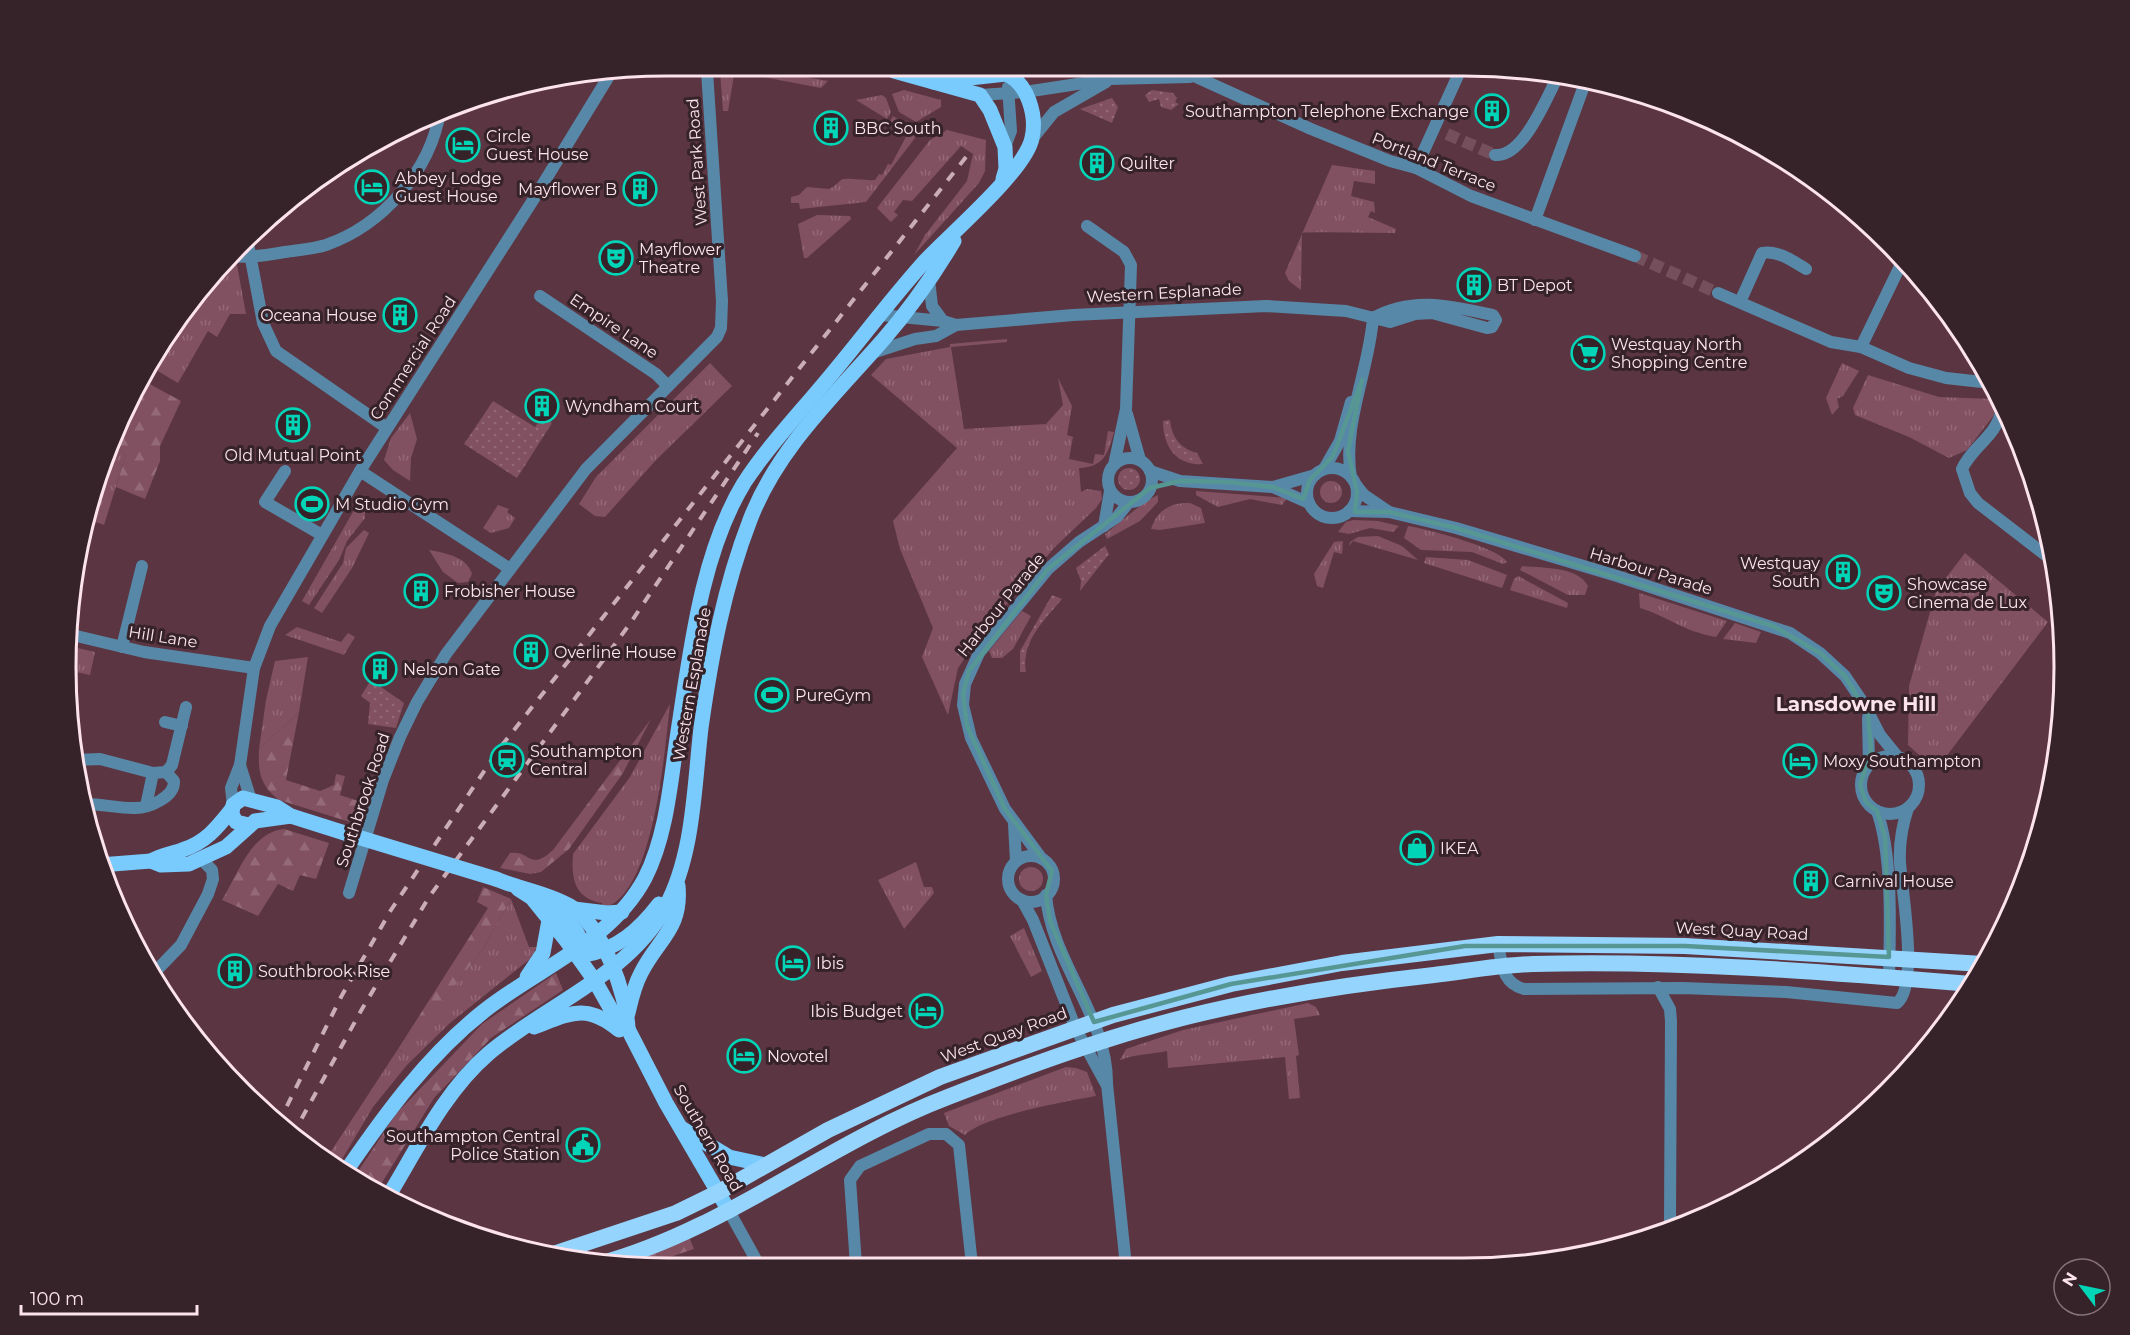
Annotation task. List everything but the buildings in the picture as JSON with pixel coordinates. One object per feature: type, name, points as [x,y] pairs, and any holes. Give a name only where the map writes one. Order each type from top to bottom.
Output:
[{"type":"highway","name":"West Quay Road","points":[[567,1249],[676,1214],[828,1130],[940,1077],[1094,1022],[1191,992],[1312,968],[1395,955],[1498,944],[1685,946],[1974,962]]},
{"type":"highway","points":[[621,1256],[651,1246],[729,1211],[874,1131],[945,1098],[1094,1045],[1188,1017],[1336,986],[1534,964],[1681,966],[1962,983]]},
{"type":"main road","points":[[912,76],[980,95],[991,111],[1005,147],[1006,169],[1002,182]]},
{"type":"main road","points":[[933,82],[985,76]]},
{"type":"main road","points":[[1014,76],[1026,92],[1031,110],[1033,138]]},
{"type":"main road","name":"Western Esplanade","points":[[589,947],[622,912],[646,876],[660,838],[691,649],[712,561],[731,508],[756,466],[927,260],[1002,182],[1022,158],[1033,138]]},
{"type":"main road","name":"Western Esplanade","points":[[509,1037],[612,969],[636,949],[656,924],[677,880],[691,818],[717,629],[751,518],[777,465],[897,323],[929,280],[963,225]]},
{"type":"main road","points":[[151,861],[163,854],[201,843],[216,829],[232,807],[243,798],[277,807],[291,816],[496,879],[573,908],[608,913],[622,912]]},
{"type":"main road","points":[[111,864],[151,861],[173,865],[202,860],[226,847],[252,823],[258,814],[253,801]]},
{"type":"main road","points":[[232,807],[236,822],[252,823],[291,816]]},
{"type":"main road","points":[[350,1166],[378,1124],[430,1062],[483,1012],[522,984],[589,947],[625,939],[638,929],[677,880]]},
{"type":"main road","points":[[628,1014],[641,972],[674,924],[678,913],[677,880]]},
{"type":"main road","points":[[518,889],[532,898],[549,920],[589,947]]},
{"type":"main road","points":[[551,900],[589,947]]},
{"type":"main road","points":[[573,908],[589,947]]},
{"type":"main road","points":[[522,984],[543,953],[549,920]]},
{"type":"main road","name":"Southern Road","points":[[589,947],[612,969],[628,1014],[628,1029]]},
{"type":"main road","name":"Southern Road","points":[[589,947],[595,981],[613,1013],[628,1029],[729,1211]]},
{"type":"main road","points":[[391,1190],[439,1112],[457,1088],[486,1056],[509,1037],[559,1017],[583,1012],[600,1015],[635,1044]]},
{"type":"main road","points":[[681,1128],[729,1157],[766,1165]]},
{"type":"street","name":"West Park Road","points":[[707,76],[715,172],[722,322]]},
{"type":"street","points":[[1005,147],[1011,130],[1009,94],[1011,76]]},
{"type":"street","name":"Portland Terrace","points":[[980,95],[1026,92],[1101,76]]},
{"type":"street","name":"Portland Terrace","points":[[1033,138],[1054,112],[1107,76]]},
{"type":"street","name":"Portland Terrace","points":[[1192,76],[1370,153],[1416,168],[1471,196],[1635,256]]},
{"type":"street","points":[[1416,168],[1458,76]]},
{"type":"street","name":"Commercial Road","points":[[232,807],[231,788],[240,765],[254,668],[270,626],[360,471],[487,273],[606,80]]},
{"type":"street","points":[[1495,155],[1506,153],[1529,131],[1554,84]]},
{"type":"street","points":[[1535,220],[1583,89]]},
{"type":"street","points":[[243,257],[251,258],[326,245],[364,224],[397,198],[417,173],[430,149],[437,123]]},
{"type":"street","points":[[1434,128],[1447,134]]},
{"type":"street","points":[[1087,226],[1097,239],[1112,241],[1129,258],[1130,312],[1126,410],[1114,465],[1108,475],[1110,491],[1104,526]]},
{"type":"street","points":[[250,251],[263,323],[276,351],[387,428]]},
{"type":"street","points":[[1740,302],[1762,253],[1770,252],[1785,256],[1806,268]]},
{"type":"street","points":[[1861,347],[1899,270]]},
{"type":"street","points":[[929,280],[932,306],[943,321]]},
{"type":"street","points":[[1718,293],[1825,340],[1861,347],[1928,373],[1979,381]]},
{"type":"street","name":"Empire Lane","points":[[540,296],[656,374],[668,385]]},
{"type":"street","name":"Western Esplanade","points":[[897,323],[943,321],[956,325],[1130,312],[1266,306],[1346,311],[1373,318],[1390,322],[1415,314],[1432,313],[1487,328],[1492,327],[1496,320],[1493,315],[1435,303],[1389,309],[1373,318]]},
{"type":"street","name":"Western Esplanade","points":[[881,315],[897,323],[915,339]]},
{"type":"street","points":[[1362,380],[1333,456],[1307,488],[1309,503],[1313,510],[1326,518],[1341,517],[1349,511],[1356,499],[1349,439],[1371,349],[1373,318]]},
{"type":"street","name":"Southbrook Road","points":[[349,893],[383,780],[413,709],[454,642],[586,470],[713,341],[722,322]]},
{"type":"street","name":"Western Esplanade","points":[[871,353],[915,339],[936,336],[956,325]]},
{"type":"street","points":[[1126,410],[1140,460],[1150,471],[1180,480],[1273,487],[1309,503]]},
{"type":"street","points":[[1999,419],[1986,442],[1962,469],[1970,493],[1978,503],[2042,552]]},
{"type":"street","points":[[1114,465],[1126,458],[1140,460]]},
{"type":"street","points":[[1273,487],[1319,472],[1339,469],[1354,481]]},
{"type":"street","points":[[285,471],[265,502],[322,535]]},
{"type":"street","points":[[360,471],[510,568]]},
{"type":"street","points":[[1110,491],[1115,497],[1129,502],[1142,499],[1150,488],[1150,471]]},
{"type":"street","points":[[1150,488],[1180,480]]},
{"type":"street","name":"Harbour Parade","points":[[1354,481],[1364,495],[1389,512]]},
{"type":"street","name":"Harbour Parade","points":[[1042,859],[1033,844],[1014,824],[967,726],[963,705],[964,684],[979,653],[1048,569],[1079,542],[1117,517],[1129,502]]},
{"type":"street","name":"Harbour Parade","points":[[1349,511],[1389,512],[1456,528],[1617,576],[1790,633],[1839,669],[1855,690],[1882,739],[1897,756]]},
{"type":"street","points":[[122,647],[142,566]]},
{"type":"street","name":"Hill Lane","points":[[78,636],[122,647],[254,668]]},
{"type":"street","points":[[84,760],[100,759],[153,773],[166,772],[172,765],[186,707]]},
{"type":"street","name":"Harbour Parade","points":[[1868,715],[1869,764]]},
{"type":"street","points":[[165,722],[182,726]]},
{"type":"street","points":[[1498,944],[1502,967],[1512,986],[1524,989],[1658,987],[1793,993],[1897,1003],[1903,998],[1909,979],[1900,861],[1901,836],[1908,808],[1919,792],[1918,776],[1906,760],[1897,756],[1882,756],[1869,764],[1860,785],[1866,802],[1877,811],[1893,814],[1908,808]]},
{"type":"street","points":[[240,765],[253,801]]},
{"type":"street","points":[[93,804],[110,804],[135,809],[146,806],[169,795],[173,789],[174,781],[166,772]]},
{"type":"street","points":[[146,806],[153,773]]},
{"type":"street","points":[[1877,811],[1885,837],[1888,977]]},
{"type":"street","name":"Harbour Parade","points":[[1014,824],[1016,861]]},
{"type":"street","points":[[1094,1045],[1076,1029],[1033,920],[1022,900],[1013,894],[1008,881],[1011,868],[1016,861],[1029,856],[1042,859],[1049,866],[1053,877],[1046,895],[1050,921],[1094,1022],[1094,1045],[1107,1084],[1125,1258]]},
{"type":"street","points":[[159,968],[181,945],[201,908],[213,879],[212,870],[202,860]]},
{"type":"street","points":[[1022,900],[1035,901],[1046,895]]},
{"type":"street","points":[[1658,987],[1670,1009],[1671,1021],[1670,1221]]},
{"type":"street","points":[[1671,1021],[1676,999],[1683,988]]},
{"type":"street","points":[[856,1258],[850,1180],[860,1166],[930,1134],[946,1134],[959,1145],[971,1258]]},
{"type":"street","name":"Southern Road","points":[[729,1211],[755,1258]]},
{"type":"highlighted area","points":[[1362,380],[1348,451],[1357,492],[1355,512],[1389,512],[1456,528],[1617,576],[1773,626],[1820,653],[1845,676],[1868,715],[1871,751],[1860,785],[1866,802],[1877,811],[1885,837],[1889,957],[1685,946],[1465,946],[1231,984],[1094,1022],[1050,921],[1046,895],[1052,871],[1005,809],[967,726],[963,694],[969,671],[1048,569],[1150,488],[1180,481],[1228,482],[1273,487],[1303,499],[1310,480],[1333,456]]},
{"type":"green space","points":[[720,76],[734,76],[728,111],[723,111]]},
{"type":"green space","points":[[758,76],[799,76],[828,81],[821,88]]},
{"type":"green space","points":[[904,90],[941,100],[941,107],[916,122],[899,112],[892,94]]},
{"type":"green space","points":[[1152,90],[1173,93],[1177,98],[1175,102],[1179,104],[1171,110],[1161,107],[1159,99],[1149,102],[1145,95]]},
{"type":"green space","points":[[882,95],[886,98],[891,112],[887,119],[856,100]]},
{"type":"green space","points":[[1112,98],[1118,107],[1112,123],[1080,109]]},
{"type":"green space","points":[[893,116],[912,129],[915,138],[866,202],[800,209],[799,203],[791,203],[791,197],[799,195],[807,187],[829,189],[844,179],[875,180],[879,174],[882,175],[888,164],[891,165],[908,133],[890,121]]},
{"type":"green space","points":[[947,130],[986,140],[985,171],[979,183],[914,255],[925,235],[967,181],[973,154],[961,146],[912,201],[903,200],[894,212],[898,215],[891,222],[877,208],[930,140]]},
{"type":"green space","points":[[1332,165],[1375,171],[1375,184],[1354,181],[1351,196],[1374,202],[1375,213],[1371,211],[1368,217],[1396,229],[1395,233],[1303,232]]},
{"type":"green space","points":[[817,215],[850,216],[851,219],[807,258],[804,258],[798,224]]},
{"type":"green space","points":[[1302,234],[1301,290],[1289,281],[1285,273]]},
{"type":"green space","points":[[237,265],[246,314],[230,314],[217,337],[208,331],[178,383],[157,371],[199,308],[223,278]]},
{"type":"green space","points":[[1007,339],[1007,342],[951,347],[964,429],[1046,424],[1063,405],[1058,378],[1072,406],[1067,435],[1073,437],[1069,459],[1093,464],[1095,454],[1104,455],[1108,431],[1114,432],[1103,458],[1094,465],[1079,468],[1081,492],[1087,489],[1101,491],[1102,499],[1096,508],[1054,548],[979,638],[958,668],[948,715],[922,657],[933,628],[900,549],[893,521],[957,448],[871,375],[886,359],[950,347],[950,344]]},
{"type":"green space","points":[[710,363],[732,386],[656,460],[605,517],[595,516],[579,504],[596,477]]},
{"type":"green space","points":[[1842,363],[1859,371],[1843,396],[1837,399],[1839,407],[1832,415],[1826,398]]},
{"type":"green space","points":[[1868,375],[1939,397],[1989,399],[1994,407],[1994,415],[1967,450],[1949,458],[1909,437],[1855,415],[1853,408]]},
{"type":"green space","points":[[149,384],[181,401],[160,446],[160,461],[145,499],[116,487],[126,454],[118,449]]},
{"type":"green space","points":[[493,401],[535,427],[542,417],[552,423],[517,478],[464,444]]},
{"type":"green space","points":[[410,413],[417,439],[411,458],[410,481],[393,470],[384,460],[391,438]]},
{"type":"green space","points":[[1170,420],[1178,441],[1197,453],[1203,464],[1185,462],[1172,452],[1165,438],[1163,421]]},
{"type":"green space","points":[[118,449],[126,454],[104,525],[96,522],[94,526]]},
{"type":"green space","points":[[1129,468],[1137,471],[1140,479],[1137,487],[1129,490],[1121,487],[1118,479],[1121,471]]},
{"type":"green space","points":[[1331,481],[1339,484],[1342,492],[1339,500],[1331,503],[1323,500],[1320,492],[1323,484]]},
{"type":"green space","points":[[1196,491],[1287,498],[1282,505],[1250,499],[1218,507],[1196,495]]},
{"type":"green space","points":[[1158,495],[1158,502],[1140,521],[1107,539],[1105,534],[1146,501]]},
{"type":"green space","points":[[1190,503],[1201,508],[1205,523],[1160,530],[1151,529],[1161,512],[1177,504]]},
{"type":"green space","points":[[365,504],[365,518],[347,541],[339,560],[309,605],[302,601],[354,510]]},
{"type":"green space","points":[[498,505],[509,509],[507,512],[515,518],[509,528],[491,533],[483,528]]},
{"type":"green space","points":[[1378,521],[1399,526],[1393,532],[1370,528],[1349,534],[1338,532],[1346,522]]},
{"type":"green space","points":[[1408,526],[1478,545],[1507,562],[1503,564],[1472,552],[1421,550],[1404,538]]},
{"type":"green space","points":[[364,530],[369,533],[352,568],[322,613],[314,608],[343,563],[346,548]]},
{"type":"green space","points":[[1378,536],[1402,546],[1418,560],[1353,541],[1349,546],[1350,542],[1358,537]]},
{"type":"green space","points":[[1343,541],[1342,554],[1334,552],[1323,588],[1317,586],[1314,574],[1334,542]]},
{"type":"green space","points":[[1105,546],[1109,554],[1080,591],[1081,581],[1076,568]]},
{"type":"green space","points":[[429,550],[449,554],[466,564],[472,574],[468,582],[458,583],[443,572]]},
{"type":"green space","points":[[1965,553],[2048,622],[1936,770],[1908,745],[1909,686],[1936,591]]},
{"type":"green space","points":[[1426,557],[1468,560],[1507,575],[1502,588],[1424,563]]},
{"type":"green space","points":[[1522,566],[1568,571],[1583,579],[1588,586],[1585,595],[1568,595],[1520,570]]},
{"type":"green space","points":[[1518,576],[1568,603],[1567,608],[1510,590],[1514,579]]},
{"type":"green space","points":[[1639,593],[1727,621],[1716,637],[1694,631],[1640,608]]},
{"type":"green space","points":[[1052,595],[1062,599],[1035,632],[1027,651],[1026,672],[1020,672],[1020,651]]},
{"type":"green space","points":[[1022,611],[1031,616],[1013,649],[1002,658],[992,658],[989,651]]},
{"type":"green space","points":[[1735,623],[1761,632],[1756,643],[1723,639]]},
{"type":"green space","points":[[297,627],[341,642],[348,633],[355,637],[344,655],[285,635]]},
{"type":"green space","points":[[77,648],[95,652],[90,675],[76,672]]},
{"type":"green space","points":[[308,657],[299,712],[259,749],[266,700],[275,661]]},
{"type":"green space","points":[[371,680],[404,703],[396,728],[368,724],[370,703],[361,696]]},
{"type":"green space","points":[[670,704],[660,785],[645,850],[634,878],[620,898],[603,908],[602,903],[593,901],[580,892],[574,880],[573,854],[630,777]]},
{"type":"green space","points":[[299,712],[286,780],[320,791],[334,785],[336,774],[345,776],[340,795],[370,805],[363,826],[279,800],[264,783],[259,765],[259,749]]},
{"type":"green space","points":[[651,719],[623,773],[569,849],[541,872],[530,874],[500,868],[510,853],[522,854],[534,860],[553,850]]},
{"type":"green space","points":[[284,829],[329,843],[316,879],[300,875],[293,891],[278,884],[258,916],[222,900],[254,846],[273,832]]},
{"type":"green space","points":[[916,862],[924,887],[932,887],[934,893],[904,929],[878,880]]},
{"type":"green space","points":[[1031,867],[1040,870],[1043,879],[1040,888],[1031,891],[1022,888],[1019,879],[1022,870]]},
{"type":"green space","points":[[483,887],[511,899],[483,949],[403,1052],[398,1049],[488,908],[477,902]]},
{"type":"green space","points":[[511,899],[529,947],[537,947],[530,959],[450,1023],[407,1065],[373,1107],[341,1160],[339,1159],[330,1153],[398,1049],[402,1052],[483,949]]},
{"type":"green space","points":[[1024,928],[1042,971],[1031,977],[1010,936]]},
{"type":"green space","points":[[556,973],[563,990],[491,1038],[434,1098],[381,1184],[358,1171],[396,1114],[482,1024]]},
{"type":"green space","points":[[1308,1003],[1316,1007],[1320,1015],[1294,1019],[1299,1055],[1296,1056],[1300,1098],[1289,1099],[1285,1057],[1168,1068],[1167,1051],[1120,1060],[1126,1049],[1183,1030]]},
{"type":"green space","points":[[1066,1067],[1087,1072],[1096,1096],[1007,1116],[975,1128],[965,1135],[949,1126],[944,1113]]},
{"type":"green space","points":[[689,1237],[694,1249],[667,1258],[630,1257]]},
{"type":"tunnel","points":[[1447,134],[1495,155]]},
{"type":"tunnel","points":[[1635,256],[1718,293]]},
{"type":"railway","points":[[282,1115],[341,997],[391,910],[499,749],[970,152]]},
{"type":"railway","points":[[297,1127],[362,1009],[429,897],[629,625],[758,433]]},
{"type":"place","name":"Southampton Telephone Exchange","points":[[1492,111]]},
{"type":"place","name":"BBC South","points":[[831,128]]},
{"type":"place","name":"Circle Guest House","points":[[463,145]]},
{"type":"place","name":"Quilter","points":[[1097,163]]},
{"type":"place","name":"Abbey Lodge Guest House","points":[[372,187]]},
{"type":"place","name":"Mayflower B","points":[[640,189]]},
{"type":"place","name":"Mayflower Theatre","points":[[616,258]]},
{"type":"place","name":"BT Depot","points":[[1474,285]]},
{"type":"place","name":"Oceana House","points":[[400,315]]},
{"type":"place","name":"Westquay North Shopping Centre","points":[[1588,353]]},
{"type":"place","name":"Wyndham Court","points":[[542,406]]},
{"type":"place","name":"Old Mutual Point","points":[[293,425]]},
{"type":"place","name":"M Studio Gym","points":[[312,504]]},
{"type":"place","name":"Westquay South","points":[[1843,572]]},
{"type":"place","name":"Frobisher House","points":[[421,591]]},
{"type":"place","name":"Showcase Cinema de Lux","points":[[1884,593]]},
{"type":"place","name":"Overline House","points":[[531,652]]},
{"type":"place","name":"Nelson Gate","points":[[380,669]]},
{"type":"place","name":"PureGym","points":[[772,695]]},
{"type":"place","name":"Southampton Central","points":[[507,760]]},
{"type":"place","name":"Moxy Southampton","points":[[1800,761]]},
{"type":"place","name":"IKEA","points":[[1417,848]]},
{"type":"place","name":"Carnival House","points":[[1811,881]]},
{"type":"place","name":"Ibis","points":[[793,963]]},
{"type":"place","name":"Southbrook Rise","points":[[235,971]]},
{"type":"place","name":"Ibis Budget","points":[[926,1011]]},
{"type":"place","name":"Novotel","points":[[744,1056]]},
{"type":"place","name":"Southampton Central Police Station","points":[[583,1145]]},
{"type":"district","name":"Lansdowne Hill","points":[[1856,704]]}]
